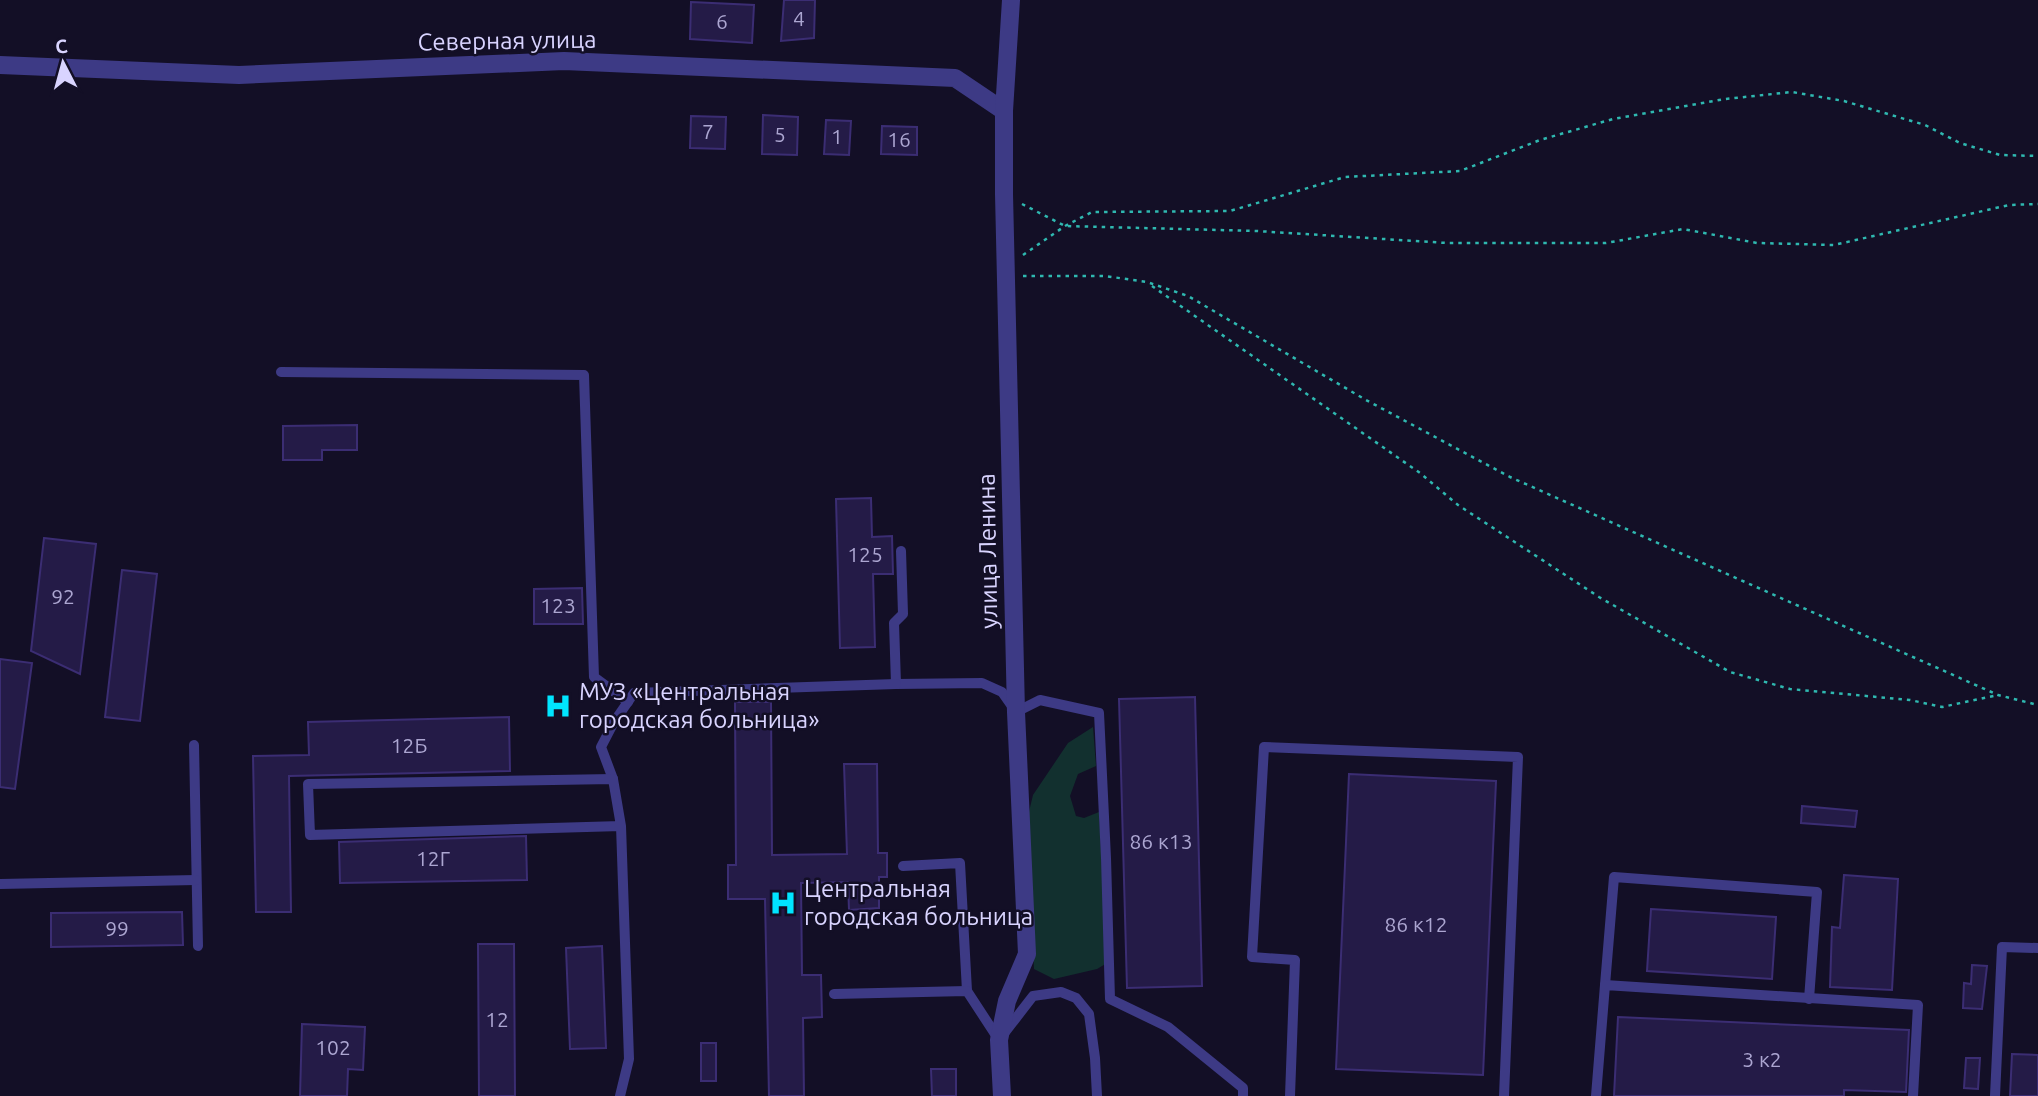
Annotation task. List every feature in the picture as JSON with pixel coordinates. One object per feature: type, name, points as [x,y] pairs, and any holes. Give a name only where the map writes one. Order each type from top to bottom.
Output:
[{"type":"street","name":"улица Ленина","points":[[1002,1096],[999,1040],[1007,1001],[1027,954],[1016,712],[1003,194],[1004,111],[1011,0]]},
{"type":"street","name":"Северная улица","points":[[0,65],[239,75],[564,61],[955,78],[1004,111]]},
{"type":"lane","points":[[281,372],[584,375],[594,677],[628,702]]},
{"type":"lane","points":[[896,684],[894,623],[903,614],[901,551]]},
{"type":"lane","points":[[620,1096],[629,1059],[621,826],[612,779],[601,747],[614,722],[635,693],[982,683],[1002,692],[1016,712],[1040,700],[1098,713],[1110,999],[1168,1027],[1243,1087],[1243,1096]]},
{"type":"lane","points":[[194,745],[198,946]]},
{"type":"lane","points":[[1290,1096],[1295,960],[1252,957],[1264,747],[1518,758],[1504,1096]]},
{"type":"lane","points":[[612,779],[308,784],[310,835],[621,826]]},
{"type":"lane","points":[[902,866],[960,863],[967,991],[999,1040],[1033,996],[1061,992],[1076,998],[1089,1014],[1097,1096]]},
{"type":"lane","points":[[1596,1096],[1614,877],[1817,892],[1810,999]]},
{"type":"lane","points":[[0,884],[196,880]]},
{"type":"lane","points":[[1995,1096],[2001,947],[2038,948]]},
{"type":"lane","points":[[1605,985],[1918,1006],[1913,1096]]},
{"type":"lane","points":[[834,994],[967,991]]},
{"type":"path","points":[[1005,271],[1030,249],[1092,212],[1230,211],[1345,177],[1460,171],[1539,140],[1614,119],[1725,99],[1792,92],[1844,100],[1925,125],[1961,143],[2000,155],[2038,156]]},
{"type":"path","points":[[1003,194],[1065,226],[1257,231],[1447,243],[1606,243],[1684,229],[1757,243],[1834,245],[2009,205],[2038,204]]},
{"type":"path","points":[[1005,271],[1018,275],[1056,277],[1105,276],[1147,282],[1188,296],[1366,400],[1510,477],[1998,695],[2038,705]]},
{"type":"path","points":[[1147,282],[1420,473],[1458,505],[1599,597],[1730,672],[1790,690],[1910,700],[1942,707],[1998,695]]},
{"type":"green space","points":[[1093,727],[1096,766],[1078,774],[1070,796],[1076,816],[1084,818],[1099,812],[1107,963],[1097,969],[1054,979],[1034,969],[1027,820],[1033,795],[1068,743]]},
{"type":"building","points":[[784,0],[815,0],[814,38],[781,41]]},
{"type":"building","points":[[691,2],[754,5],[752,43],[690,39]]},
{"type":"building","points":[[763,115],[798,117],[797,155],[762,154]]},
{"type":"building","points":[[691,116],[726,117],[725,149],[690,148]]},
{"type":"building","points":[[826,120],[851,121],[849,155],[824,154]]},
{"type":"building","points":[[882,126],[917,127],[917,155],[881,154]]},
{"type":"building","points":[[357,425],[357,450],[322,450],[322,460],[283,460],[283,426]]},
{"type":"building","points":[[871,498],[872,537],[892,536],[893,574],[873,574],[875,647],[840,648],[836,499]]},
{"type":"building","points":[[44,538],[96,544],[80,674],[31,651]]},
{"type":"building","points":[[122,570],[157,574],[140,721],[105,717]]},
{"type":"building","points":[[582,588],[583,624],[534,624],[534,589]]},
{"type":"building","points":[[0,659],[32,663],[15,789],[0,787]]},
{"type":"building","points":[[1195,697],[1202,986],[1127,988],[1119,699]]},
{"type":"building","name":"Центральная городская больница","points":[[735,702],[771,702],[772,855],[847,854],[844,764],[877,764],[878,853],[887,853],[887,877],[879,877],[879,908],[849,910],[848,882],[801,883],[802,975],[821,975],[822,1017],[803,1018],[804,1096],[769,1096],[765,899],[728,899],[728,865],[736,865]]},
{"type":"building","points":[[509,717],[510,771],[289,776],[291,912],[256,912],[253,756],[309,755],[308,722]]},
{"type":"building","points":[[1349,774],[1496,781],[1483,1075],[1336,1069]]},
{"type":"building","points":[[1802,806],[1857,811],[1855,827],[1801,823]]},
{"type":"building","points":[[526,836],[527,880],[340,883],[339,842]]},
{"type":"building","points":[[1844,875],[1898,879],[1892,990],[1830,987],[1832,927],[1840,928]]},
{"type":"building","points":[[1651,909],[1776,917],[1772,979],[1647,971]]},
{"type":"building","points":[[182,912],[183,945],[51,947],[51,913]]},
{"type":"building","points":[[478,944],[514,944],[515,1096],[479,1096]]},
{"type":"building","points":[[602,946],[606,1048],[570,1049],[566,948]]},
{"type":"building","points":[[1972,965],[1987,966],[1982,1009],[1963,1008],[1964,983],[1971,984]]},
{"type":"building","points":[[1618,1017],[1909,1030],[1906,1092],[1844,1090],[1844,1096],[1614,1096]]},
{"type":"building","points":[[302,1024],[365,1027],[363,1070],[348,1069],[347,1096],[300,1096]]},
{"type":"building","points":[[701,1043],[716,1043],[716,1081],[701,1081]]},
{"type":"building","points":[[2012,1054],[2038,1055],[2038,1096],[2010,1096]]},
{"type":"building","points":[[1966,1058],[1980,1058],[1978,1089],[1964,1088]]},
{"type":"building","points":[[931,1069],[956,1069],[956,1096],[932,1096]]},
{"type":"place","name":"МУЗ «Центральная городская больница»","points":[[558,706]]},
{"type":"place","name":"Центральная городская больница","points":[[783,903]]}]
